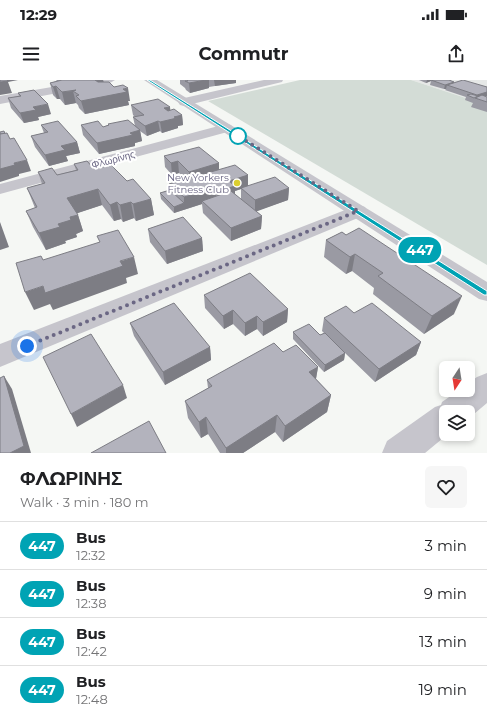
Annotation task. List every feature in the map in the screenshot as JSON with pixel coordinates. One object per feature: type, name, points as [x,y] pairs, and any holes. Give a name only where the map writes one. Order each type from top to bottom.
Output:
[{"type":"street","points":[[0,100],[110,80]]},
{"type":"street","points":[[149,80],[487,293]]},
{"type":"street","points":[[184,102],[278,80]]},
{"type":"street","name":"Φλωρίνης","points":[[0,189],[226,128]]},
{"type":"street","points":[[0,356],[358,211]]},
{"type":"street","points":[[462,405],[487,386]]},
{"type":"street","points":[[399,453],[439,422]]},
{"type":"shaded area","points":[[300,80],[411,80],[487,105],[487,265],[208,101]]},
{"type":"shaded area","points":[[411,80],[487,80],[487,105],[469,99]]},
{"type":"building","points":[[0,80],[7,80],[8,81],[0,82]]},
{"type":"building","points":[[62,80],[95,80],[98,82],[109,82],[114,87],[123,85],[128,88],[123,89],[127,92],[81,101],[76,96],[79,95],[73,91],[76,90],[62,92],[56,86],[53,87],[50,83]]},
{"type":"building","points":[[187,80],[206,80],[189,83],[185,81],[188,81]]},
{"type":"building","points":[[431,80],[449,80],[454,82],[445,85]]},
{"type":"building","points":[[463,80],[487,87],[487,92],[477,95],[447,85]]},
{"type":"building","points":[[34,90],[48,104],[33,107],[36,110],[20,113],[8,98],[21,96],[18,93]]},
{"type":"building","points":[[471,94],[478,96],[474,98],[467,95]]},
{"type":"building","points":[[482,95],[487,97],[487,102],[475,98]]},
{"type":"building","points":[[158,99],[170,107],[164,108],[168,111],[174,109],[182,115],[174,117],[177,118],[160,122],[158,121],[145,126],[133,117],[144,115],[131,105]]},
{"type":"building","points":[[128,120],[140,130],[130,133],[133,135],[97,143],[81,125],[98,121],[103,127],[109,125],[108,124]]},
{"type":"building","points":[[58,121],[77,142],[61,146],[65,150],[45,155],[31,136],[48,132],[41,125]]},
{"type":"building","points":[[4,131],[5,134],[0,134],[0,132]]},
{"type":"building","points":[[7,133],[10,139],[14,138],[27,160],[14,163],[15,165],[0,169],[0,134]]},
{"type":"building","points":[[199,147],[219,163],[189,172],[178,161],[171,163],[164,156]]},
{"type":"building","points":[[87,161],[94,169],[111,165],[127,181],[133,179],[151,199],[133,204],[131,202],[120,205],[117,202],[110,205],[98,189],[67,198],[78,215],[70,217],[71,220],[58,224],[60,227],[39,233],[26,211],[37,207],[27,188],[45,183],[38,172],[52,168],[57,175],[78,170],[74,164]]},
{"type":"building","points":[[235,165],[248,175],[229,181],[235,186],[219,191],[216,188],[184,197],[169,184]]},
{"type":"building","points":[[275,177],[289,188],[255,200],[241,188]]},
{"type":"building","points":[[170,190],[184,203],[174,207],[160,193]]},
{"type":"building","points":[[231,191],[262,216],[231,228],[202,201]]},
{"type":"building","points":[[183,217],[202,238],[165,251],[148,229]]},
{"type":"building","points":[[359,228],[462,296],[432,316],[378,276],[383,273],[355,254],[350,257],[326,240],[342,232],[346,235]]},
{"type":"building","points":[[118,230],[134,257],[120,261],[123,266],[45,293],[43,286],[25,292],[16,263],[41,256],[43,260],[100,242],[97,236]]},
{"type":"building","points":[[250,273],[288,309],[263,322],[257,316],[245,323],[233,310],[223,316],[204,295]]},
{"type":"building","points":[[174,303],[210,347],[163,372],[130,323]]},
{"type":"building","points":[[372,303],[421,342],[379,369],[324,318],[346,306],[354,313]]},
{"type":"building","points":[[309,324],[320,335],[325,333],[345,353],[325,365],[293,332]]},
{"type":"building","points":[[91,334],[123,385],[71,414],[43,357]]},
{"type":"building","points":[[274,343],[283,352],[296,345],[318,367],[309,372],[331,395],[285,426],[277,415],[226,448],[206,417],[199,422],[185,401],[212,386],[207,380]]},
{"type":"building","points":[[4,376],[24,446],[10,453],[0,453],[0,378]]},
{"type":"building","points":[[149,421],[166,453],[91,453]]},
{"type":"bus line","name":"447","points":[[149,80],[487,293]]},
{"type":"place","name":"New Yorkers Fitness Club","points":[[237,183]]},
{"type":"route","points":[[27,346],[358,211],[235,134],[238,136]]}]
